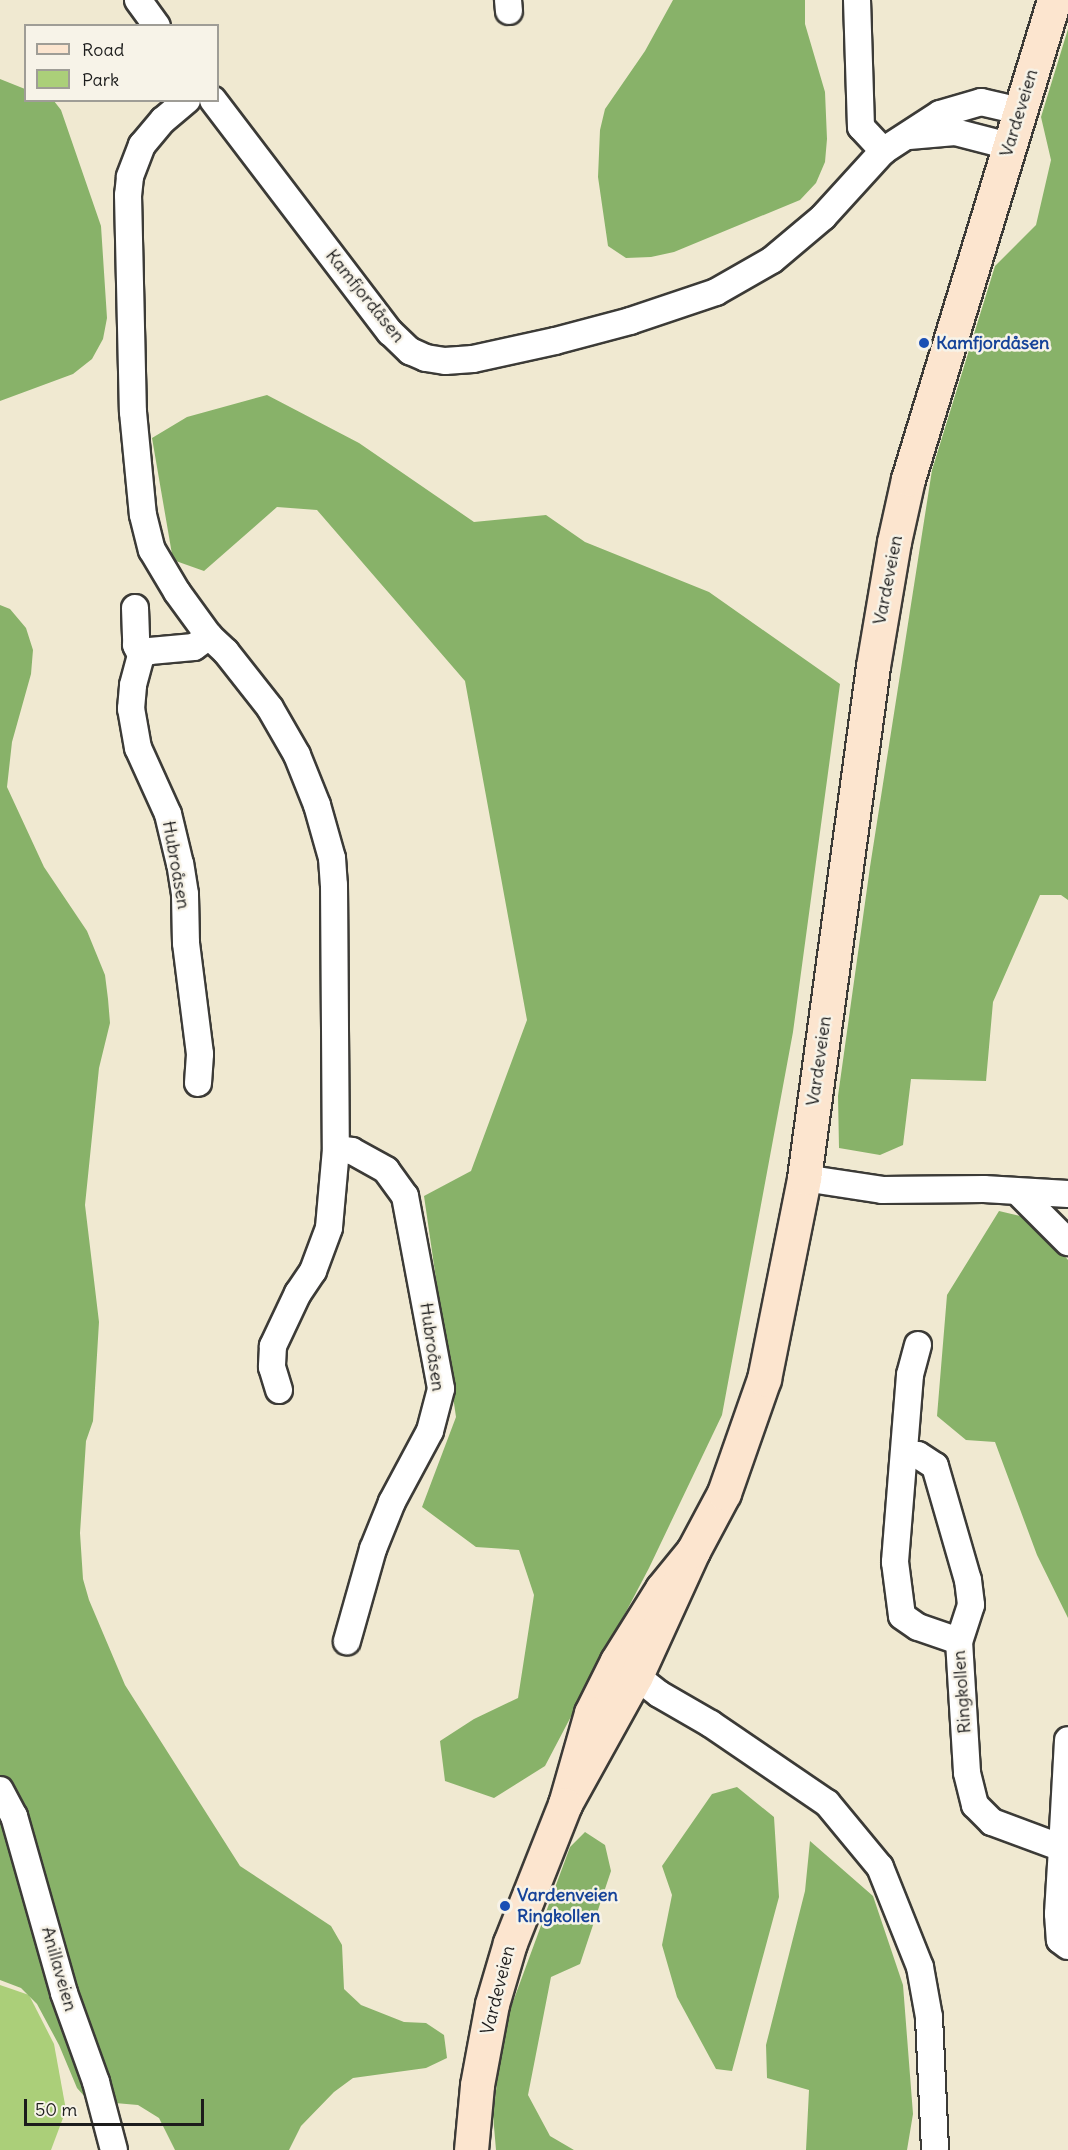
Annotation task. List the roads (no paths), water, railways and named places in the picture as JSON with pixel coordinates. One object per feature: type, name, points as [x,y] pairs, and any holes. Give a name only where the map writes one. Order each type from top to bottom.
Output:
[{"type":"street","points":[[138,0],[156,24]]},
{"type":"street","points":[[857,0],[861,128],[883,151]]},
{"type":"street","name":"Vardeveien","points":[[471,2150],[477,2085],[492,2004],[510,1943],[565,1804],[591,1713],[626,1669],[662,1589],[693,1551],[724,1493],[764,1379],[804,1178],[883,595],[908,478],[1054,0]]},
{"type":"street","points":[[186,102],[152,132],[135,160],[130,177],[127,212],[133,412],[138,484],[152,550],[209,636],[226,652],[270,708],[284,730],[308,780],[332,858],[334,885],[336,1149],[329,1228],[313,1271],[298,1293],[273,1346],[272,1367],[279,1390]]},
{"type":"street","name":"Kamfjordåsen","points":[[215,102],[390,332],[410,351],[426,358],[445,361],[473,359],[555,341],[630,321],[716,292],[781,253],[824,217],[883,151],[940,114],[981,102],[1020,111]]},
{"type":"street","name":"Kamfjordåsen","points":[[905,136],[955,132],[1009,146]]},
{"type":"street","points":[[135,608],[136,645],[141,655],[150,651],[194,647],[209,636]]},
{"type":"street","name":"Hubroåsen","points":[[141,655],[133,685],[132,728],[147,774],[168,814],[180,864],[185,894],[186,943],[200,1054],[198,1083]]},
{"type":"street","name":"Hubroåsen","points":[[336,1149],[352,1151],[386,1170],[405,1196],[441,1389],[430,1431],[392,1502],[373,1549],[347,1641]]},
{"type":"street","points":[[804,1178],[882,1190],[984,1189],[1068,1194]]},
{"type":"street","points":[[1018,1192],[1068,1242]]},
{"type":"street","name":"Ringkollen","points":[[918,1345],[910,1375],[895,1562],[902,1616],[918,1627],[959,1641],[968,1773],[975,1805],[992,1822],[1062,1848]]},
{"type":"street","points":[[905,1452],[918,1455],[935,1466],[968,1580],[970,1605],[959,1641]]},
{"type":"street","points":[[626,1669],[827,1803],[880,1867],[920,1967],[929,2017],[935,2150]]},
{"type":"street","points":[[1068,1740],[1058,1914],[1060,1940],[1068,1946]]},
{"type":"street","name":"Anillaveien","points":[[0,1790],[14,1816],[64,1993],[96,2082],[114,2150]]},
{"type":"place","name":"Kamfjordåsen","points":[[924,343]]},
{"type":"place","name":"Vardenveien Ringkollen","points":[[505,1906]]}]
